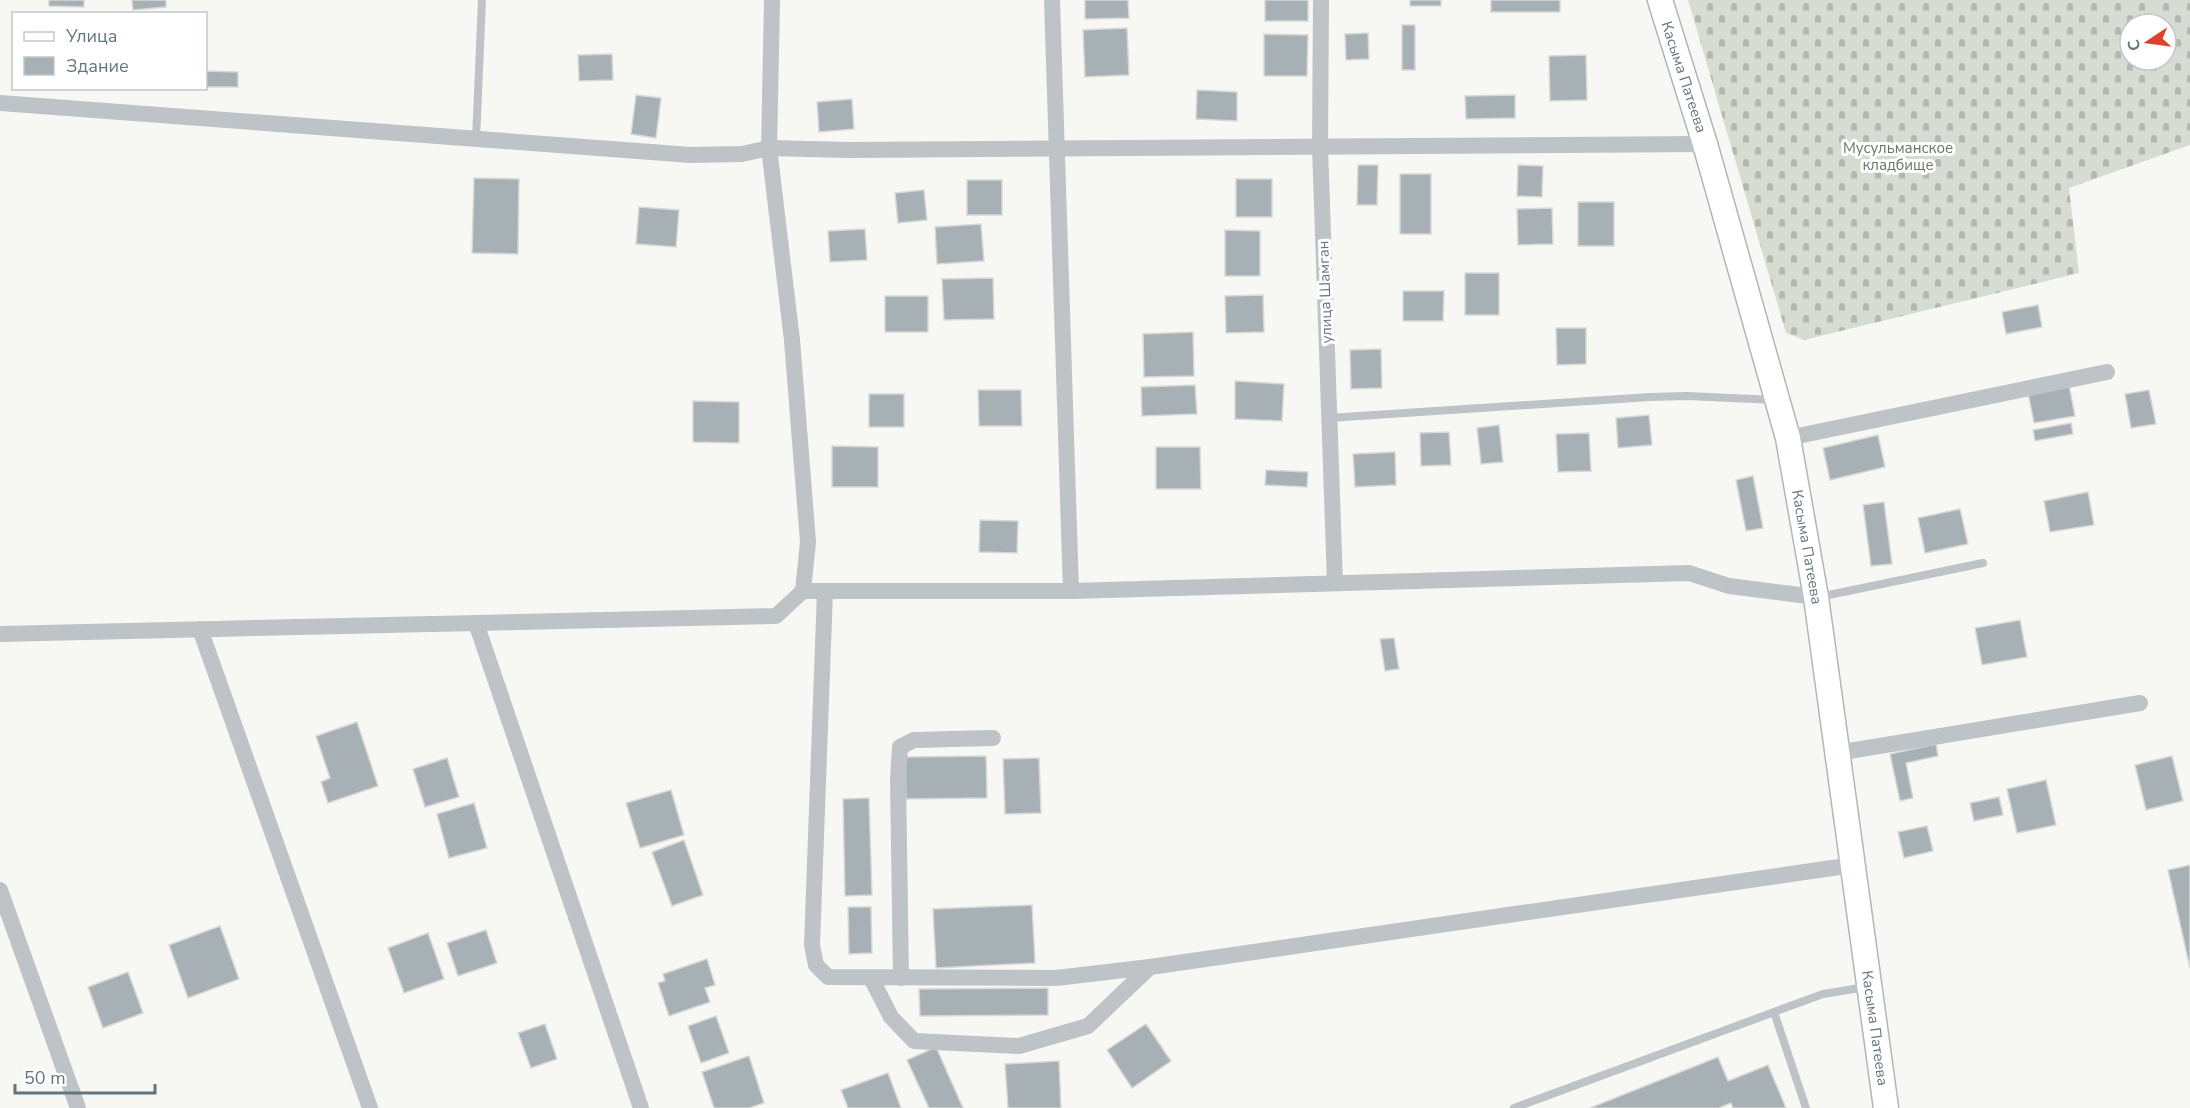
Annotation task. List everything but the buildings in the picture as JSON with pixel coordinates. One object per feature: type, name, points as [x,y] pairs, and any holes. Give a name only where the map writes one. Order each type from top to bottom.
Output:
[{"type":"main road","name":"Касыма Патеева","points":[[1660,0],[1705,144],[1788,438],[1816,597],[1886,1108]]},
{"type":"street","points":[[0,634],[776,616],[803,591],[808,542],[792,340],[769,148],[772,0]]},
{"type":"street","points":[[1052,0],[1071,591]]},
{"type":"street","name":"улица Шамган","points":[[1321,0],[1320,147],[1335,583]]},
{"type":"street","points":[[0,103],[691,156],[742,154],[769,148],[849,150],[1705,144]]},
{"type":"street","points":[[1788,438],[2107,372]]},
{"type":"street","points":[[803,591],[1071,591],[1689,573],[1729,586],[1816,597]]},
{"type":"street","points":[[825,591],[812,945],[816,965],[828,977],[1056,978],[1150,968],[1853,865]]},
{"type":"street","points":[[476,623],[641,1108]]},
{"type":"street","points":[[200,629],[370,1108]]},
{"type":"street","points":[[1837,753],[2140,703]]},
{"type":"street","points":[[901,978],[898,779],[900,747],[914,740],[993,738]]},
{"type":"street","points":[[0,890],[78,1108]]},
{"type":"street","points":[[871,978],[891,1017],[914,1041],[1019,1046],[1088,1026],[1150,968]]},
{"type":"lane","points":[[476,139],[482,0]]},
{"type":"lane","points":[[1329,418],[1650,397],[1687,396],[1777,400]]},
{"type":"lane","points":[[1816,597],[1983,563]]},
{"type":"lane","points":[[1514,1108],[1822,994],[1870,987]]},
{"type":"lane","points":[[1774,1012],[1806,1108]]},
{"type":"green space","name":"Мусульманское кладбище","points":[[1688,0],[2190,0],[2190,145],[2069,188],[2079,273],[1804,340],[1786,333]]}]
